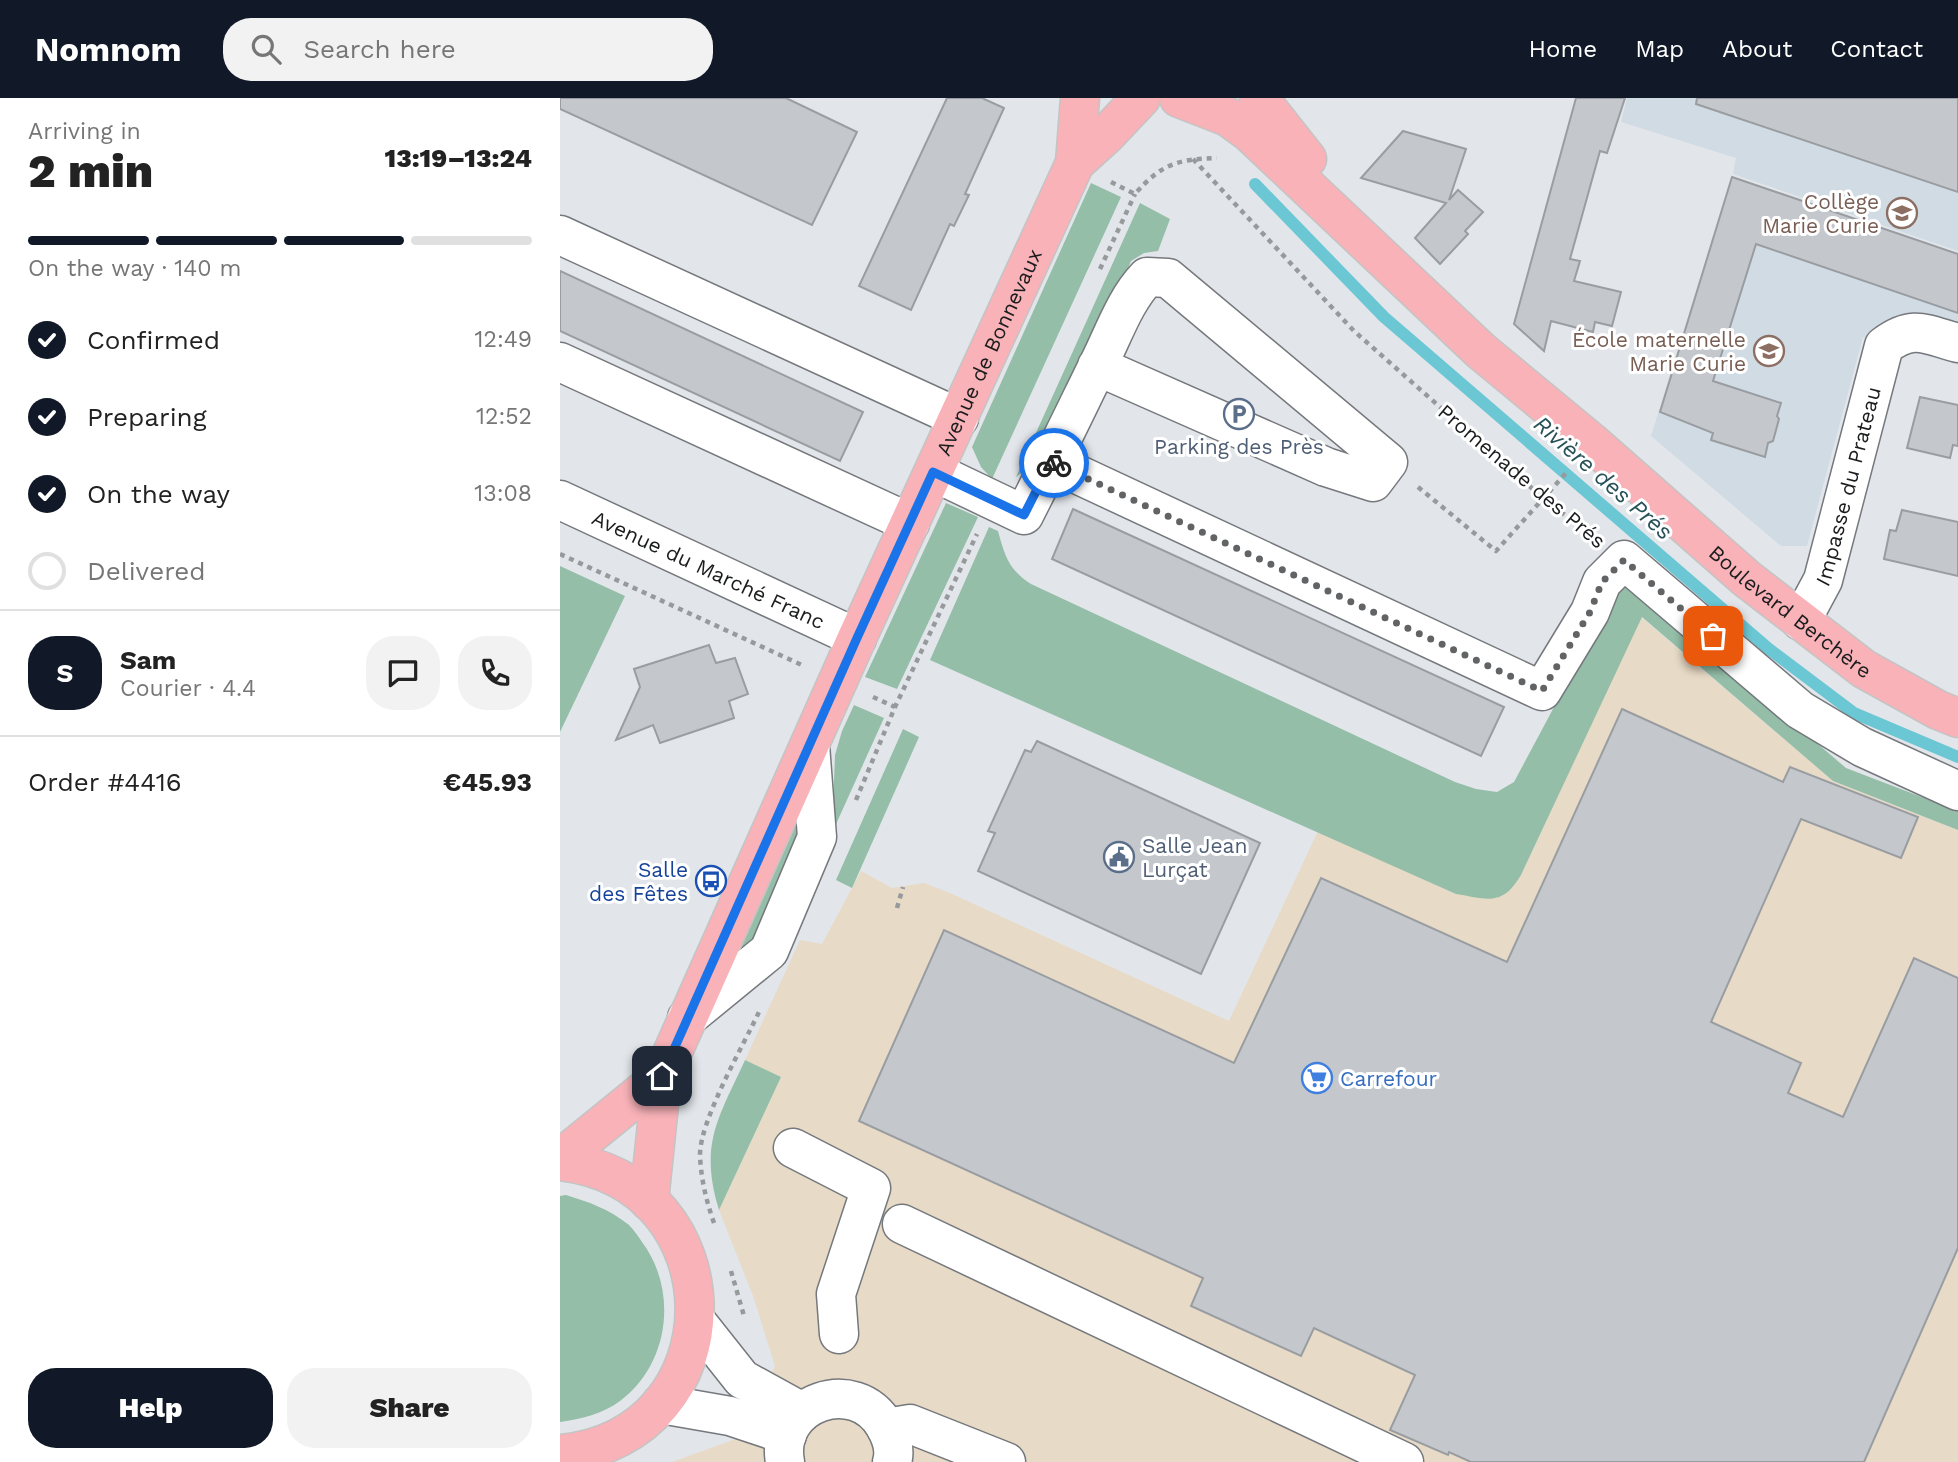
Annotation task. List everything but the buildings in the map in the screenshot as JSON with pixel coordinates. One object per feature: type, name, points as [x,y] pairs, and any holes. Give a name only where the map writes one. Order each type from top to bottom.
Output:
[{"type":"main road","name":"Avenue de Bonnevaux","points":[[649,1201],[662,1076],[857,638],[1075,163],[1080,98]]},
{"type":"main road","name":"Avenue de Bonnevaux","points":[[1075,163],[1141,98]]},
{"type":"main road","name":"Boulevard Berchère","points":[[1179,98],[1228,117],[1250,133],[1481,351],[1591,442],[1747,579],[1864,669],[1938,710],[1958,718]]},
{"type":"main road","name":"Boulevard Berchère","points":[[1259,98],[1386,260]]},
{"type":"main road","name":"Avenue de Bonnevaux","points":[[560,1160],[662,1076]]},
{"type":"main road","points":[[560,1160],[607,1173],[629,1185],[649,1201],[677,1235],[686,1255],[694,1287],[696,1321],[685,1365],[660,1404],[641,1423],[618,1438],[592,1449],[560,1454]]},
{"type":"street","points":[[560,235],[959,418]]},
{"type":"street","points":[[933,472],[1024,515],[1051,462],[1097,366],[1135,290],[1147,277],[1168,278],[1388,462],[1373,482],[1326,467],[1097,366]]},
{"type":"street","name":"Impasse du Prateau","points":[[1801,621],[1823,580],[1884,346],[1897,336],[1914,331],[1958,343]]},
{"type":"street","points":[[560,362],[910,523]]},
{"type":"street","points":[[1051,462],[1542,691],[1590,612],[1602,582],[1624,560]]},
{"type":"street","name":"Avenue du Marché Franc","points":[[560,500],[857,638]]},
{"type":"street","name":"Promenade des Prés","points":[[1624,560],[1800,710],[1862,747],[1958,791]]},
{"type":"street","points":[[793,1148],[871,1188],[836,1294],[839,1334]]},
{"type":"street","points":[[902,1224],[1404,1462]]},
{"type":"street","points":[[696,1321],[791,1436]]},
{"type":"street","points":[[791,1436],[817,1402],[836,1398],[862,1403],[878,1414],[889,1445],[910,1424],[1002,1462]]},
{"type":"street","points":[[660,1404],[730,1416],[791,1436]]},
{"type":"path","name":"Promenade des Prés","points":[[1193,159],[1354,331],[1544,499],[1624,560]]},
{"type":"path","points":[[1388,462],[1496,551],[1559,481]]},
{"type":"path","points":[[560,554],[804,665]]},
{"type":"path","points":[[852,808],[895,706]]},
{"type":"path","points":[[897,908],[903,887]]},
{"type":"path","points":[[715,1226],[703,1192],[700,1152],[709,1116],[762,1006]]},
{"type":"path","points":[[727,1261],[746,1324]]},
{"type":"shaded area","name":"Collège Marie Curie","points":[[1627,98],[1958,98],[1958,251],[1733,174],[1736,158],[1621,122]]},
{"type":"shaded area","name":"École maternelle Marie Curie","points":[[1732,177],[1958,254],[1958,365],[1863,337],[1807,546],[1781,546],[1651,436]]},
{"type":"shaded area","points":[[1641,617],[1833,781],[1958,830],[1958,1462],[672,1462],[744,1436],[775,1366],[753,1296],[719,1210],[781,1077],[745,1060],[800,940],[822,944],[861,871],[892,888],[924,883],[950,893],[1229,1021],[1318,831],[1456,894],[1521,875]]},
{"type":"green space","points":[[1091,183],[1121,197],[992,479],[981,467],[972,447]]},
{"type":"green space","points":[[1140,203],[1170,219],[1158,251],[1144,253],[1131,261],[1090,360],[1041,457],[1016,477]]},
{"type":"green space","points":[[946,503],[978,517],[897,689],[865,677]]},
{"type":"green space","points":[[989,527],[998,531],[1005,555],[1012,567],[1031,584],[1455,782],[1497,792],[1514,782],[1623,578],[1846,768],[1958,811],[1958,830],[1833,781],[1642,617],[1521,875],[1501,896],[1486,899],[1456,894],[930,660]]},
{"type":"green space","points":[[560,566],[625,596],[560,732]]},
{"type":"green space","points":[[854,705],[884,718],[832,833],[835,755]]},
{"type":"green space","points":[[903,729],[919,737],[852,888],[836,880]]},
{"type":"green space","points":[[807,800],[806,837],[758,944],[733,965]]},
{"type":"green space","points":[[745,1060],[781,1077],[719,1210],[713,1187],[711,1149],[720,1116]]},
{"type":"green space","points":[[566,1195],[606,1210],[631,1227],[653,1261],[661,1282],[664,1304],[658,1347],[650,1367],[637,1386],[620,1401],[599,1413],[560,1422],[560,1196]]},
{"type":"waterway","name":"Rivière des Prés","points":[[1255,184],[1384,317],[1769,649],[1854,713],[1958,757]]},
{"type":"way so far","points":[[1054,463],[1542,691],[1590,612],[1602,582],[1624,560],[1713,636]]},
{"type":"place","name":"Collège Marie Curie","points":[[1902,213]]},
{"type":"place","name":"École maternelle Marie Curie","points":[[1769,351]]},
{"type":"place","name":"Parking des Près","points":[[1239,414]]},
{"type":"place","name":"Salle Jean Lurçat","points":[[1119,857]]},
{"type":"place","name":"Salle des Fêtes","points":[[711,881]]},
{"type":"place","name":"Carrefour","points":[[1317,1078]]},
{"type":"route","points":[[662,1076],[933,472],[1024,515],[1051,462],[1054,463]]}]
